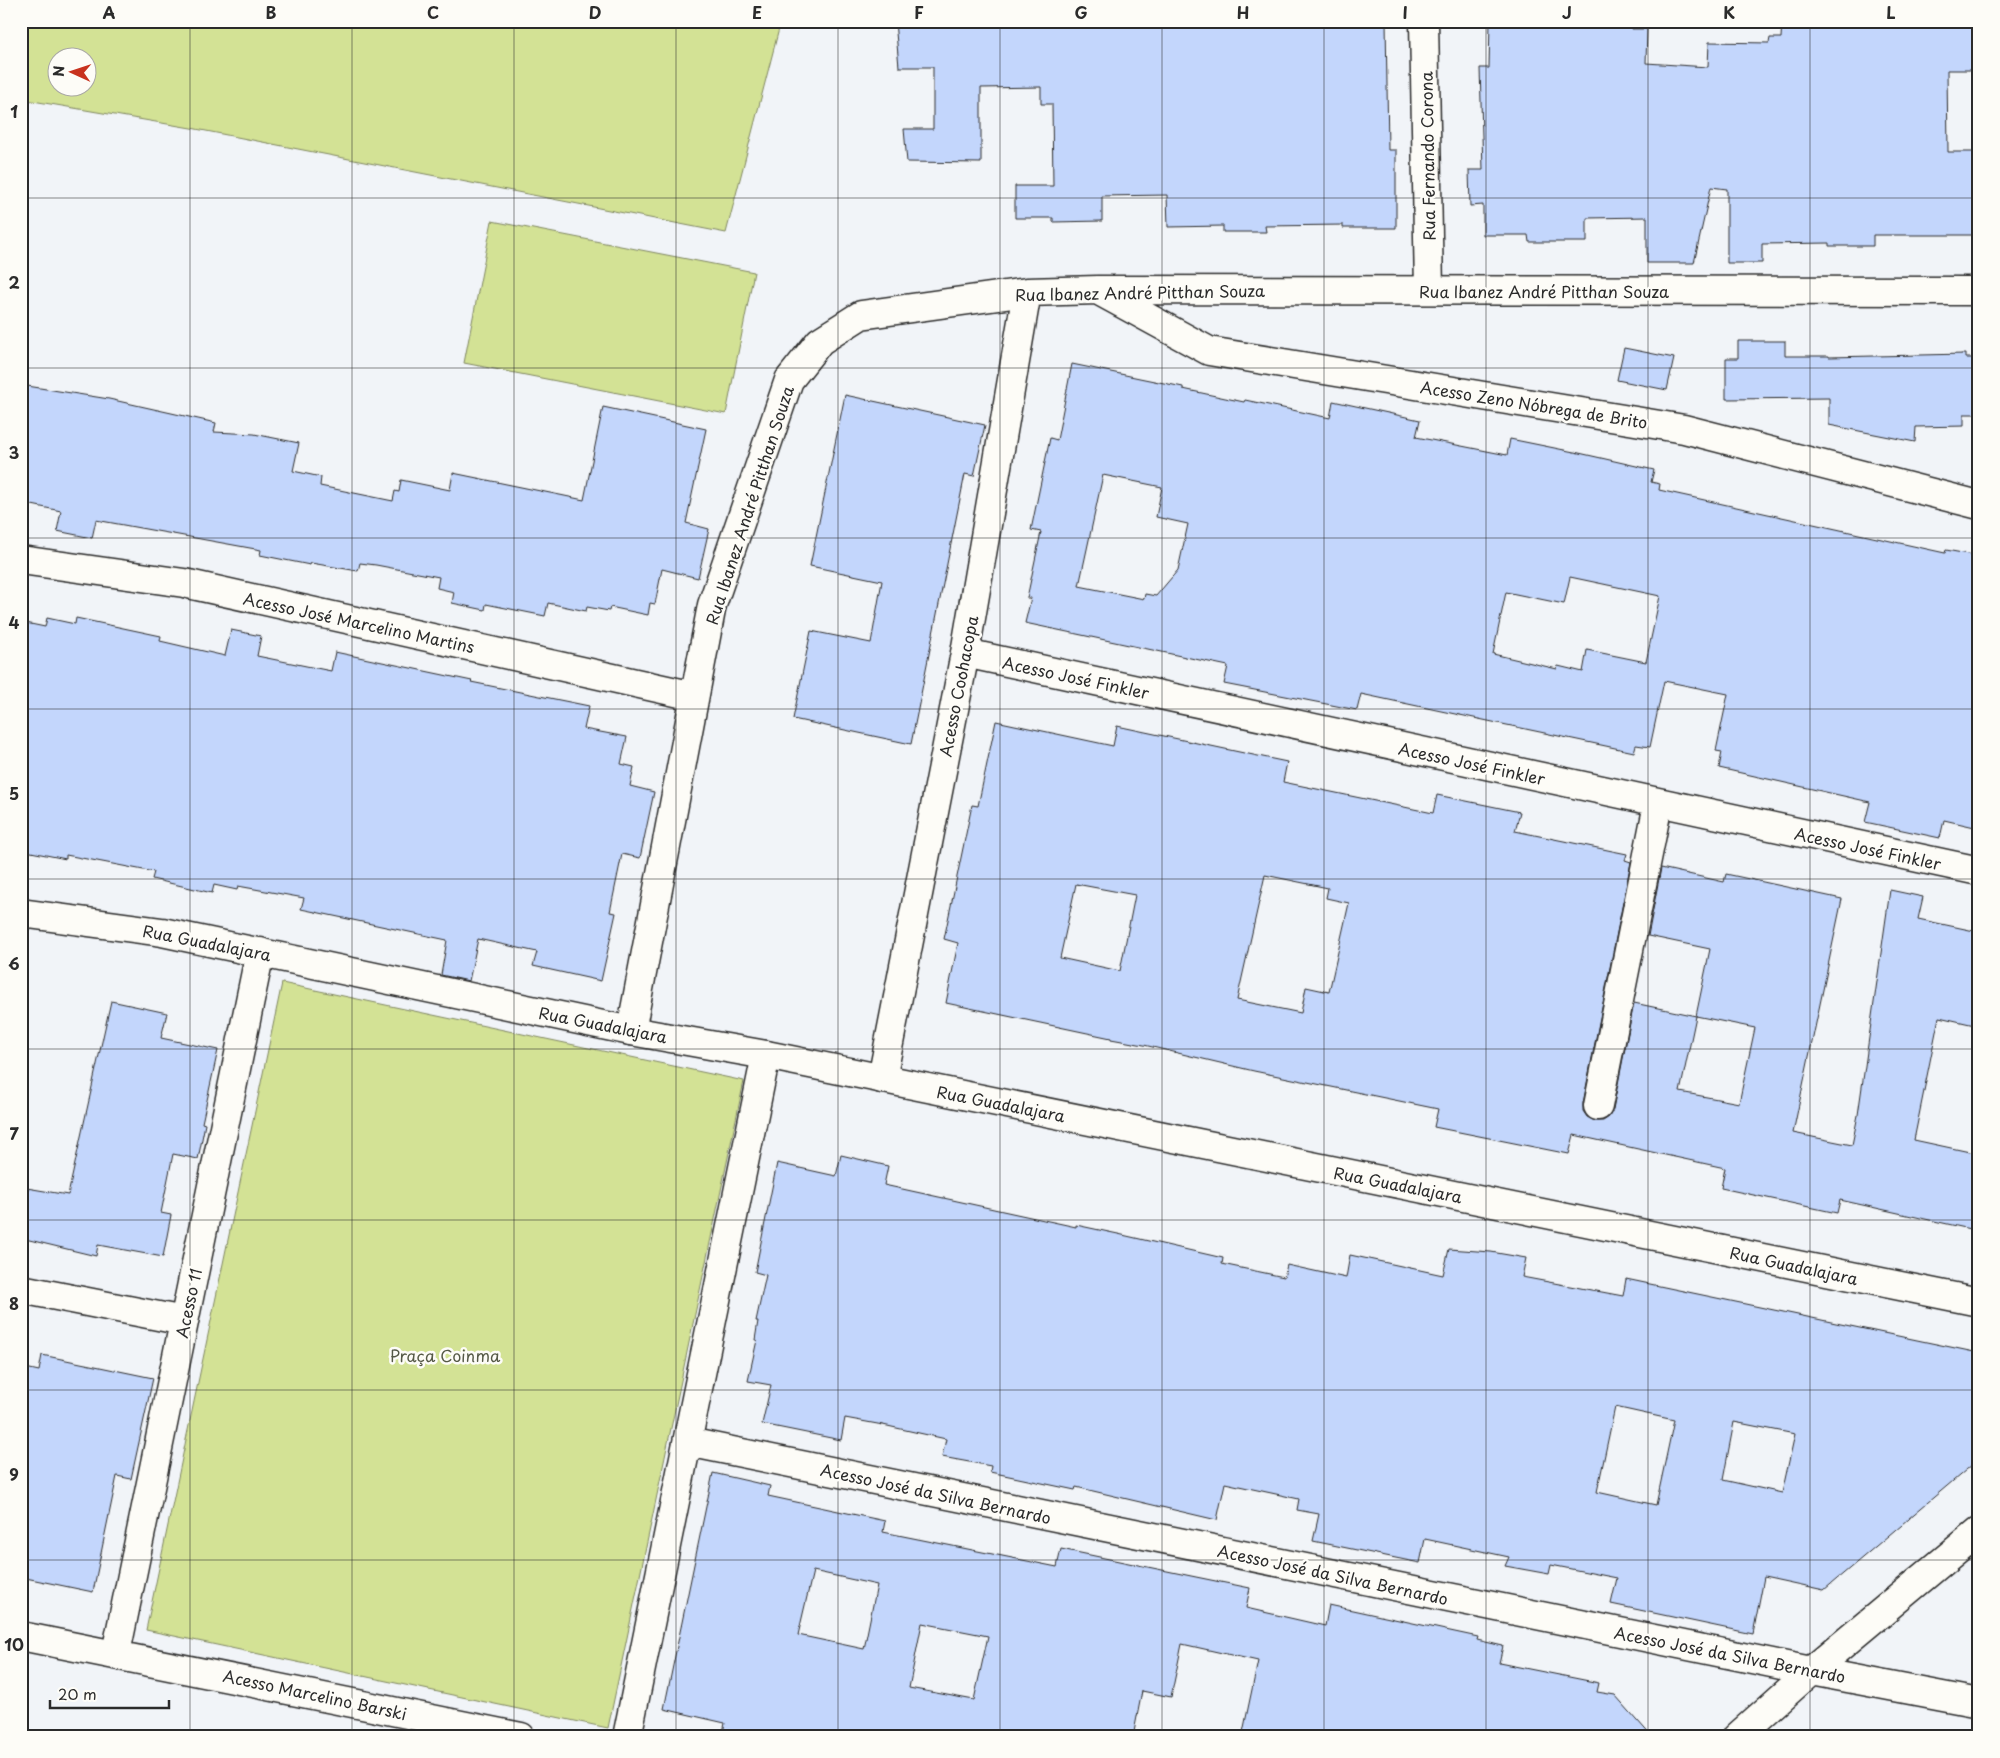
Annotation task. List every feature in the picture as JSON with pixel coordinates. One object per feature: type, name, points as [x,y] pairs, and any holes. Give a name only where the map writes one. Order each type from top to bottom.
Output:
[{"type":"street","name":"Rua Fernando Corona","points":[[1424,21],[1429,290]]},
{"type":"street","name":"Rua Ibanez André Pitthan Souza","points":[[631,1031],[712,605],[789,380],[820,342],[861,315],[1027,292],[1098,290],[1979,291]]},
{"type":"street","name":"Acesso Zeno Nóbrega de Brito","points":[[1098,290],[1209,351],[1684,429],[1979,505]]},
{"type":"street","name":"Acesso Coohacopa","points":[[882,1079],[966,653],[1027,292]]},
{"type":"street","name":"Acesso José Marcelino Martins","points":[[21,560],[184,583],[694,696]]},
{"type":"street","name":"Acesso José Finkler","points":[[966,653],[1658,804],[1979,871]]},
{"type":"street","points":[[1598,1106],[1658,804]]},
{"type":"street","name":"Rua Guadalajara","points":[[21,913],[162,932],[631,1031],[766,1055],[1979,1302]]},
{"type":"street","name":"Acesso 11","points":[[116,1654],[260,952]]},
{"type":"street","points":[[627,1737],[766,1055]]},
{"type":"street","points":[[21,1289],[184,1321]]},
{"type":"street","name":"Acesso José da Silva Bernardo","points":[[688,1442],[1811,1671],[1979,1703]]},
{"type":"street","points":[[1737,1737],[1811,1671],[1979,1531]]},
{"type":"street","name":"Acesso Marcelino Barski","points":[[21,1636],[521,1737]]},
{"type":"green space","points":[[21,21],[781,21],[726,233],[191,128],[21,99]]},
{"type":"green space","points":[[492,221],[754,272],[726,414],[464,363]]},
{"type":"green space","name":"Praça Coinma","points":[[282,983],[744,1081],[608,1728],[146,1630]]},
{"type":"building","points":[[895,21],[1386,21],[1388,150],[1396,150],[1396,228],[1343,228],[1343,225],[1265,226],[1266,232],[1223,232],[1223,226],[1168,227],[1167,195],[1102,196],[1102,221],[1053,222],[1053,218],[1015,218],[1015,186],[1053,186],[1052,104],[1041,104],[1041,87],[981,88],[981,163],[907,162],[904,129],[933,129],[933,67],[899,67]]},
{"type":"building","points":[[1490,21],[1632,21],[1632,29],[1647,29],[1646,63],[1708,67],[1709,42],[1769,43],[1770,38],[1781,38],[1782,21],[1979,21],[1979,70],[1947,70],[1948,152],[1979,152],[1979,235],[1873,235],[1873,246],[1829,246],[1829,243],[1762,244],[1762,263],[1727,263],[1727,189],[1711,187],[1694,263],[1647,263],[1647,217],[1587,218],[1587,242],[1529,242],[1528,235],[1483,235],[1483,205],[1470,206],[1469,170],[1483,170],[1480,68],[1489,68]]},
{"type":"building","points":[[1738,341],[1785,341],[1785,356],[1966,354],[1966,358],[1979,358],[1979,414],[1964,414],[1964,426],[1916,427],[1915,442],[1829,425],[1829,398],[1726,399],[1726,358],[1738,358]]},
{"type":"building","points":[[1624,348],[1674,358],[1667,390],[1617,380]]},
{"type":"building","points":[[1072,364],[1244,402],[1245,400],[1330,418],[1333,401],[1420,420],[1416,437],[1507,455],[1510,439],[1579,453],[1654,470],[1651,482],[1660,484],[1659,490],[1945,553],[1946,550],[1979,556],[1979,828],[1944,820],[1940,838],[1865,822],[1870,802],[1719,768],[1722,752],[1716,751],[1728,694],[1664,681],[1650,747],[1636,745],[1634,752],[1361,694],[1357,710],[1224,684],[1228,666],[1025,623],[1031,598],[1027,598],[1041,532],[1031,530],[1050,438],[1057,440]],"holes":[[[1103,475],[1162,487],[1156,517],[1188,524],[1178,570],[1156,596],[1145,594],[1144,599],[1079,586]],[[1570,577],[1660,596],[1646,662],[1587,650],[1583,672],[1558,666],[1557,669],[1493,654],[1506,592],[1564,604]]]},
{"type":"building","points":[[21,385],[109,399],[216,423],[214,432],[254,434],[299,443],[293,471],[321,477],[320,486],[393,501],[395,491],[399,492],[401,480],[450,490],[453,473],[584,500],[603,407],[706,429],[686,523],[709,529],[698,578],[662,569],[655,604],[650,603],[648,615],[610,607],[609,611],[587,607],[586,611],[548,603],[545,616],[486,604],[485,610],[452,603],[454,592],[437,588],[439,577],[376,565],[360,563],[358,571],[311,563],[310,565],[260,555],[261,550],[96,520],[92,538],[57,531],[61,511],[27,504],[28,500],[21,499]]},
{"type":"building","points":[[845,395],[985,425],[974,476],[965,474],[911,744],[793,719],[811,631],[871,643],[882,581],[810,566]]},
{"type":"building","points":[[47,618],[75,624],[76,618],[161,636],[160,641],[225,656],[231,630],[261,636],[257,656],[331,671],[335,652],[589,706],[584,729],[627,737],[621,764],[634,767],[630,786],[654,792],[640,858],[622,854],[610,912],[616,913],[601,981],[533,966],[537,952],[478,939],[469,981],[441,975],[447,940],[301,909],[304,898],[238,886],[237,890],[214,885],[212,893],[152,879],[154,872],[66,855],[66,859],[21,850],[21,622],[45,627]]},
{"type":"building","points":[[996,721],[1113,746],[1117,726],[1287,762],[1283,782],[1433,813],[1437,795],[1520,812],[1515,831],[1627,854],[1625,860],[1631,862],[1583,1103],[1583,1111],[1587,1117],[1595,1121],[1603,1121],[1609,1117],[1613,1109],[1634,1003],[1696,1016],[1710,949],[1648,936],[1661,868],[1724,882],[1726,874],[1842,899],[1793,1133],[1852,1145],[1858,1115],[1890,890],[1923,897],[1918,919],[1979,932],[1979,1026],[1939,1017],[1914,1140],[1979,1154],[1979,1231],[1840,1200],[1837,1213],[1721,1188],[1725,1168],[1574,1135],[1569,1154],[1434,1127],[1438,1109],[1254,1071],[1144,1045],[946,1003],[958,943],[944,939],[972,805],[978,806]],"holes":[[[1265,875],[1328,888],[1326,898],[1349,903],[1329,992],[1306,987],[1301,1013],[1237,1000]],[[1076,884],[1135,895],[1120,971],[1060,958]],[[1696,1016],[1755,1028],[1739,1103],[1680,1092]]]},
{"type":"building","points":[[111,1001],[167,1013],[161,1038],[218,1050],[202,1123],[205,1124],[198,1159],[173,1154],[161,1213],[171,1215],[163,1257],[98,1245],[96,1256],[21,1238],[21,1187],[68,1195]]},
{"type":"building","points":[[841,1155],[888,1166],[884,1185],[1223,1258],[1222,1264],[1284,1277],[1287,1265],[1346,1278],[1350,1255],[1443,1275],[1449,1249],[1491,1252],[1526,1258],[1522,1277],[1623,1296],[1626,1279],[1979,1353],[1979,1459],[1824,1590],[1764,1577],[1753,1634],[1611,1604],[1617,1578],[1551,1565],[1549,1574],[1505,1566],[1509,1557],[1425,1539],[1420,1563],[1313,1541],[1319,1514],[1297,1510],[1299,1499],[1225,1483],[1217,1520],[1076,1487],[1075,1490],[990,1472],[991,1466],[942,1457],[946,1439],[883,1425],[845,1418],[841,1440],[762,1424],[771,1385],[748,1381],[757,1340],[755,1340],[758,1321],[756,1321],[766,1275],[755,1272],[777,1163],[836,1176]],"holes":[[[1615,1407],[1674,1420],[1656,1505],[1597,1492]],[[1734,1422],[1795,1434],[1782,1493],[1723,1480]]]},
{"type":"building","points":[[42,1355],[153,1378],[131,1479],[117,1476],[93,1592],[21,1577],[21,1367],[39,1371]]},
{"type":"building","points":[[713,1473],[770,1486],[768,1496],[885,1521],[883,1532],[1057,1567],[1061,1549],[1250,1588],[1246,1608],[1325,1626],[1329,1605],[1478,1637],[1477,1640],[1503,1646],[1499,1663],[1599,1683],[1597,1692],[1615,1695],[1652,1737],[1242,1737],[1258,1661],[1182,1644],[1171,1697],[1142,1691],[1133,1737],[722,1737],[725,1723],[664,1709]],"holes":[[[813,1571],[877,1585],[864,1649],[798,1635]],[[922,1623],[988,1636],[974,1700],[909,1688]]]}]
